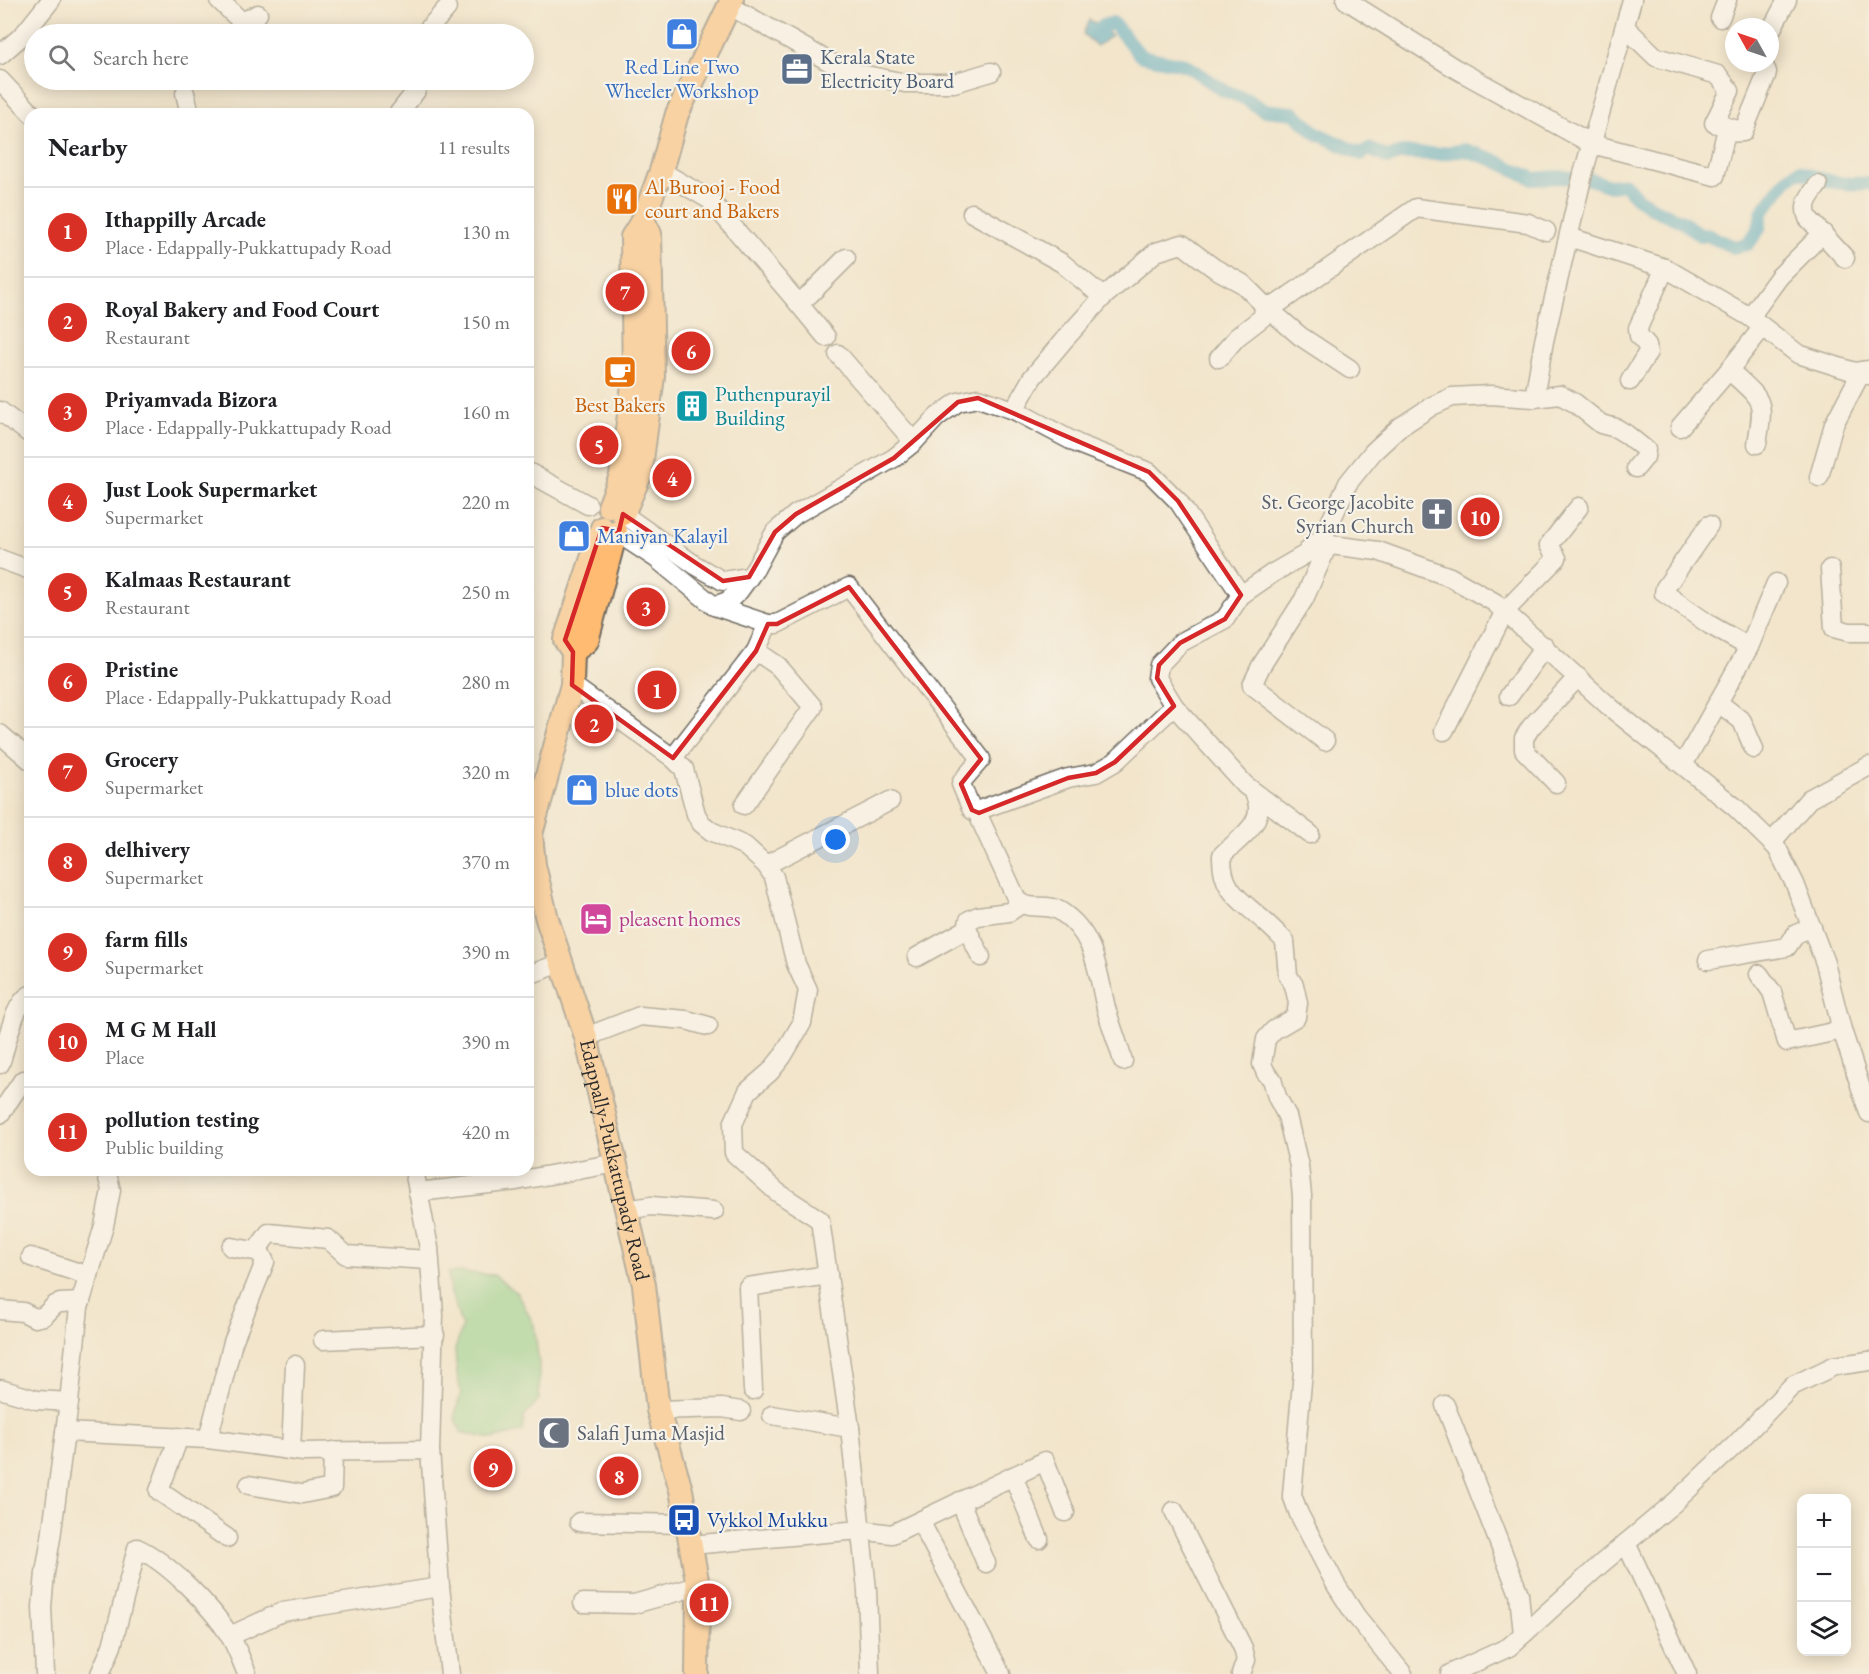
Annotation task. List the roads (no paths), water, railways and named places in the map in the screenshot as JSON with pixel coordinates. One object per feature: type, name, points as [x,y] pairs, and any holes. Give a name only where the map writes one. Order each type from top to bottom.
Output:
[{"type":"main road","name":"Edappally-Pukkattupady Road","points":[[534,817],[572,685],[573,652],[586,641],[606,516],[640,475],[653,376],[650,234],[643,220],[661,171],[677,114],[731,3]]},
{"type":"main road","name":"Edappally-Pukkattupady Road","points":[[534,865],[547,919],[586,1037],[644,1285],[658,1410],[681,1490],[698,1586],[697,1674]]},
{"type":"street","points":[[31,24],[51,0]]},
{"type":"street","points":[[219,0],[242,22],[258,14]]},
{"type":"street","points":[[1346,0],[1456,69],[1592,144],[1715,176],[1726,134],[1743,132]]},
{"type":"street","points":[[1534,398],[1544,341],[1582,178],[1632,0]]},
{"type":"street","points":[[1720,18],[1727,0]]},
{"type":"street","points":[[1777,18],[1786,0]]},
{"type":"street","points":[[731,3],[846,70],[904,83],[954,83],[991,72]]},
{"type":"street","points":[[433,24],[447,8]]},
{"type":"street","points":[[1625,27],[1656,57],[1722,78],[1730,91],[1714,123],[1743,132]]},
{"type":"street","points":[[0,55],[24,33]]},
{"type":"street","points":[[1743,132],[1767,72]]},
{"type":"street","points":[[0,80],[26,108]]},
{"type":"street","points":[[403,108],[416,90]]},
{"type":"street","points":[[184,93],[188,108]]},
{"type":"street","points":[[661,171],[710,200],[826,337]]},
{"type":"street","points":[[1818,185],[1805,204],[1805,211],[1808,218],[1845,258]]},
{"type":"street","points":[[1264,305],[1275,305],[1416,208],[1528,223],[1546,231]]},
{"type":"street","points":[[972,213],[1062,263],[1103,297]]},
{"type":"street","points":[[1680,427],[1730,370],[1779,277],[1823,234]]},
{"type":"street","points":[[1569,237],[1665,268],[1756,322],[1798,354],[1855,372],[1867,372]]},
{"type":"street","points":[[1014,410],[1032,378],[1103,297],[1156,252],[1182,244],[1214,268],[1243,284],[1300,336],[1350,369]]},
{"type":"street","points":[[798,303],[846,258]]},
{"type":"street","points":[[1630,381],[1647,352],[1647,345],[1639,336],[1638,328],[1665,268]]},
{"type":"street","points":[[1219,358],[1237,337],[1263,317],[1264,305]]},
{"type":"street","points":[[838,354],[914,442]]},
{"type":"street","points":[[1730,370],[1759,398],[1762,418],[1757,444]]},
{"type":"street","points":[[1819,477],[1834,424],[1867,372]]},
{"type":"street","points":[[1296,560],[1324,536],[1348,483],[1373,452],[1400,428],[1432,406],[1452,398],[1490,395],[1534,398],[1560,395],[1575,403],[1601,424],[1616,428],[1626,434],[1646,450],[1645,457],[1636,468]]},
{"type":"street","points":[[714,606],[728,601],[739,591],[775,532],[796,514],[894,458],[914,442],[937,417],[958,402],[978,398],[1014,410],[1078,444],[1149,472],[1178,501],[1241,595]]},
{"type":"street","points":[[0,411],[24,429]]},
{"type":"street","points":[[534,475],[723,581],[749,577]]},
{"type":"street","points":[[1444,730],[1505,611],[1557,558],[1549,545],[1579,507]]},
{"type":"street","points":[[606,516],[714,606],[768,624],[777,624],[849,587],[981,759],[961,784],[980,819],[1017,900],[1031,908],[1046,906],[1058,910],[1073,922],[1087,939],[1097,962],[1106,1007],[1123,1061]]},
{"type":"street","points":[[1709,525],[1665,588],[1664,593],[1710,625],[1749,648]]},
{"type":"street","points":[[1310,834],[1245,785],[1174,706],[1157,678],[1159,665],[1180,643],[1225,619],[1241,595],[1323,544],[1378,550],[1450,577],[1494,602],[1505,611],[1611,708],[1735,807],[1772,842],[1795,884],[1825,963],[1842,1030],[1869,1113]]},
{"type":"street","points":[[1325,741],[1252,685],[1261,666],[1304,599],[1328,545]]},
{"type":"street","points":[[0,559],[24,568]]},
{"type":"street","points":[[1830,569],[1834,628],[1849,633],[1869,632]]},
{"type":"street","points":[[1683,765],[1749,648],[1776,583]]},
{"type":"street","points":[[673,758],[756,651],[768,624]]},
{"type":"street","points":[[1509,696],[1545,646]]},
{"type":"street","points":[[744,805],[813,707],[778,666],[756,651]]},
{"type":"street","points":[[1556,783],[1524,750],[1524,738],[1531,727],[1578,677]]},
{"type":"street","points":[[572,685],[673,758],[684,769],[696,814],[701,823],[711,831],[745,846],[766,865],[774,877],[796,964],[808,990],[802,1023],[782,1057],[770,1072],[748,1091],[733,1124],[734,1153],[777,1192],[820,1220],[850,1428],[867,1590],[870,1674]]},
{"type":"street","points":[[1719,703],[1742,721],[1754,749]]},
{"type":"street","points":[[973,807],[982,809],[1068,778],[1096,773],[1115,762],[1174,706]]},
{"type":"street","points":[[0,734],[24,755]]},
{"type":"street","points":[[1772,842],[1809,799],[1869,766]]},
{"type":"street","points":[[1254,793],[1260,804],[1257,820],[1222,855],[1222,868],[1226,882],[1240,902],[1284,941],[1288,976],[1294,986],[1298,1003],[1296,1017],[1274,1030],[1266,1039],[1262,1064],[1266,1073],[1272,1078],[1276,1097],[1287,1116],[1299,1166],[1302,1196],[1303,1371],[1292,1495],[1299,1514],[1336,1585],[1356,1616],[1403,1674]]},
{"type":"street","points":[[766,865],[890,801]]},
{"type":"street","points":[[981,957],[967,929],[969,920],[978,916],[1009,912],[1022,904]]},
{"type":"street","points":[[1708,960],[1787,947],[1796,934],[1812,927]]},
{"type":"street","points":[[917,957],[967,929]]},
{"type":"street","points":[[534,973],[561,963]]},
{"type":"street","points":[[1759,974],[1772,992],[1788,1042],[1842,1030]]},
{"type":"street","points":[[24,998],[17,1009],[0,1064],[24,1080]]},
{"type":"street","points":[[586,1037],[640,1016],[686,1020],[708,1026]]},
{"type":"street","points":[[0,1114],[24,1086]]},
{"type":"street","points":[[418,1192],[516,1181],[617,1163]]},
{"type":"street","points":[[45,1674],[42,1607],[44,1584],[81,1302],[104,1226],[111,1190],[108,1176]]},
{"type":"street","points":[[415,1176],[429,1260],[435,1335],[430,1450],[440,1587],[450,1674]]},
{"type":"street","points":[[626,1210],[651,1206],[714,1210]]},
{"type":"street","points":[[255,1251],[269,1233],[328,1239],[346,1255],[429,1260]]},
{"type":"street","points":[[208,1439],[233,1342],[265,1262],[260,1252],[231,1247]]},
{"type":"street","points":[[31,1257],[89,1276]]},
{"type":"street","points":[[753,1390],[748,1287],[828,1275]]},
{"type":"street","points":[[0,1310],[23,1312],[35,1318],[44,1316],[60,1303],[81,1302]]},
{"type":"street","points":[[323,1340],[435,1335]]},
{"type":"street","points":[[1450,1674],[1509,1647],[1675,1502],[1729,1451],[1792,1386],[1834,1366],[1869,1362]]},
{"type":"street","points":[[291,1450],[295,1365]]},
{"type":"street","points":[[0,1389],[37,1400],[69,1402]]},
{"type":"street","points":[[1445,1405],[1519,1594],[1523,1634]]},
{"type":"street","points":[[658,1410],[722,1408],[741,1411]]},
{"type":"street","points":[[772,1414],[850,1428]]},
{"type":"street","points":[[64,1432],[208,1439],[291,1450],[430,1450]]},
{"type":"street","points":[[179,1437],[159,1491],[227,1538]]},
{"type":"street","points":[[249,1485],[303,1494],[332,1488],[333,1451]]},
{"type":"street","points":[[579,1522],[690,1535],[860,1530],[892,1534],[1045,1461],[1065,1512]]},
{"type":"street","points":[[1012,1476],[1038,1539]]},
{"type":"street","points":[[960,1501],[986,1563]]},
{"type":"street","points":[[1174,1511],[1243,1647],[1246,1660],[1241,1674]]},
{"type":"street","points":[[920,1521],[1001,1674]]},
{"type":"street","points":[[1626,1543],[1687,1674]]},
{"type":"street","points":[[100,1674],[112,1646],[137,1548],[148,1553],[199,1596],[230,1636],[247,1674]]},
{"type":"street","points":[[583,1603],[634,1604],[698,1586]]},
{"type":"street","points":[[230,1636],[282,1612],[440,1587]]},
{"type":"water","points":[[1089,20],[1102,26],[1111,36],[1097,46],[1083,34]]},
{"type":"waterway","points":[[1102,26],[1113,23],[1141,56],[1186,65],[1223,90],[1246,99],[1263,110],[1294,113],[1316,133],[1361,154],[1369,149],[1388,158],[1401,153],[1438,154],[1465,150],[1492,159],[1534,179],[1558,177],[1590,179],[1610,186],[1625,184],[1637,198],[1656,210],[1680,220],[1700,235],[1707,235],[1734,247],[1748,244],[1759,229],[1762,212],[1788,178],[1799,171],[1833,182],[1869,183]]},
{"type":"place","name":"Red Line Two Wheeler Workshop","points":[[682,34]]},
{"type":"place","name":"Kerala State Electricity Board","points":[[797,69]]},
{"type":"place","name":"Al Burooj - Food court and Bakers","points":[[622,199]]},
{"type":"place","name":"Grocery","points":[[625,292]]},
{"type":"place","name":"Pristine","points":[[691,351]]},
{"type":"place","name":"Best Bakers","points":[[620,372]]},
{"type":"place","name":"Puthenpurayil Building","points":[[692,406]]},
{"type":"place","name":"Kalmaas Restaurant","points":[[599,445]]},
{"type":"place","name":"Just Look Supermarket","points":[[672,478]]},
{"type":"place","name":"St. George Jacobite Syrian Church","points":[[1437,514]]},
{"type":"place","name":"M G M Hall","points":[[1480,517]]},
{"type":"place","name":"Maniyan Kalayil","points":[[574,536]]},
{"type":"place","name":"Priyamvada Bizora","points":[[646,607]]},
{"type":"place","name":"Ithappilly Arcade","points":[[657,690]]},
{"type":"place","name":"Royal Bakery and Food Court","points":[[594,724]]},
{"type":"place","name":"blue dots","points":[[582,790]]},
{"type":"place","name":"pleasent homes","points":[[596,919]]},
{"type":"place","name":"Salafi Juma Masjid","points":[[554,1433]]},
{"type":"place","name":"farm fills","points":[[493,1468]]},
{"type":"place","name":"delhivery","points":[[619,1476]]},
{"type":"place","name":"Vykkol Mukku","points":[[684,1520]]},
{"type":"place","name":"pollution testing","points":[[709,1603]]}]
